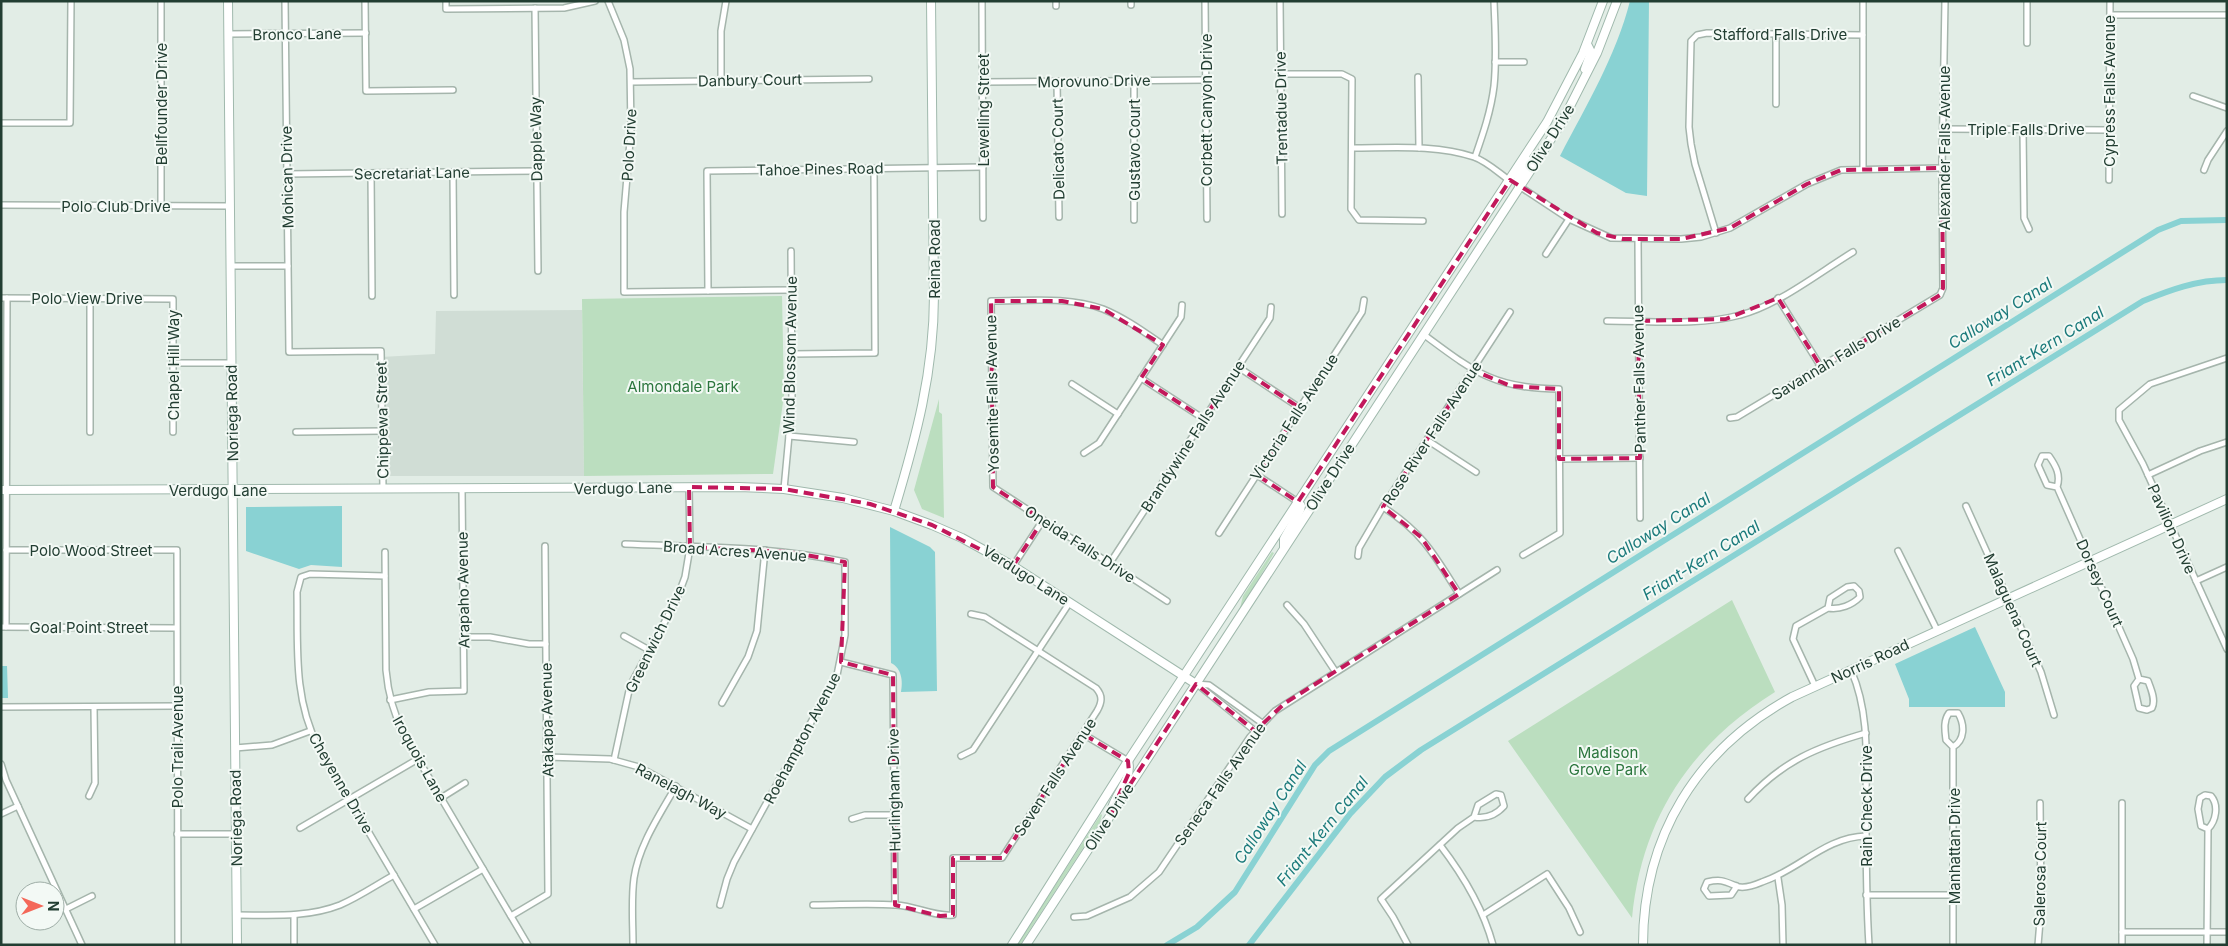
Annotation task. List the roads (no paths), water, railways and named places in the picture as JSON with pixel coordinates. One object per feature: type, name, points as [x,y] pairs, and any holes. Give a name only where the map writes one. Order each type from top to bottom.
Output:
[{"type":"street","points":[[1,123],[70,123],[71,1]]},
{"type":"street","name":"Bellfounder Drive","points":[[161,206],[162,1]]},
{"type":"street","name":"Noriega Road","points":[[228,1],[237,945]]},
{"type":"street","name":"Mohican Drive","points":[[285,1],[289,352],[381,351]]},
{"type":"street","points":[[366,1],[366,91],[453,90]]},
{"type":"street","points":[[446,1],[446,9],[564,8],[595,1]]},
{"type":"street","name":"Polo Drive","points":[[608,1],[624,40],[631,82],[631,145],[624,212],[624,292],[708,291]]},
{"type":"street","points":[[721,81],[721,31],[726,1]]},
{"type":"street","name":"Reina Road","points":[[894,511],[920,424],[930,370],[934,314],[931,1]]},
{"type":"street","name":"Lewelling Street","points":[[982,1],[984,218]]},
{"type":"street","name":"Corbett Canyon Drive","points":[[1205,1],[1207,219]]},
{"type":"street","name":"Trentadue Drive","points":[[1280,1],[1282,214]]},
{"type":"street","points":[[1476,157],[1488,117],[1495,62],[1494,1]]},
{"type":"street","name":"Olive Drive","points":[[1012,945],[1128,761],[1536,140],[1565,92],[1587,44],[1602,1]]},
{"type":"street","name":"Olive Drive","points":[[1026,945],[1492,229],[1577,95],[1598,53],[1617,1]]},
{"type":"street","points":[[1863,1],[1863,169]]},
{"type":"street","name":"Alexander Falls Avenue","points":[[1940,295],[1943,288],[1942,168],[1945,1]]},
{"type":"street","points":[[2027,1],[2027,44]]},
{"type":"street","name":"Cypress Falls Avenue","points":[[2109,180],[2110,1]]},
{"type":"street","name":"Dapple Way","points":[[535,8],[538,271]]},
{"type":"street","points":[[2110,15],[2227,15]]},
{"type":"street","name":"Bronco Lane","points":[[228,34],[366,33]]},
{"type":"street","name":"Stafford Falls Drive","points":[[1716,233],[1695,164],[1689,127],[1691,41],[1697,36],[1707,33],[1863,35]]},
{"type":"street","points":[[1776,34],[1776,104]]},
{"type":"street","points":[[1577,95],[1591,52],[1591,48],[1587,44]]},
{"type":"street","points":[[1495,62],[1524,62]]},
{"type":"street","points":[[1281,74],[1342,74],[1352,79],[1351,210],[1359,220],[1423,221]]},
{"type":"street","points":[[1418,77],[1419,148]]},
{"type":"street","name":"Danbury Court","points":[[631,82],[869,79]]},
{"type":"street","name":"Gustavo Court","points":[[1134,80],[1134,220]]},
{"type":"street","name":"Morovuno Drive","points":[[982,82],[1206,80]]},
{"type":"street","name":"Delicato Court","points":[[1057,81],[1059,217]]},
{"type":"street","points":[[2192,96],[2227,108]]},
{"type":"street","name":"Triple Falls Drive","points":[[1943,129],[2109,130]]},
{"type":"street","points":[[2023,129],[2024,218],[2029,229]]},
{"type":"street","points":[[2204,170],[2208,160],[2227,131]]},
{"type":"street","points":[[1536,140],[1518,180],[1519,186],[1569,219],[1610,238],[1638,240],[1681,239],[1716,233],[1730,228],[1818,178],[1842,170],[1942,168]]},
{"type":"street","points":[[1352,148],[1419,148],[1476,157],[1509,180],[1511,190],[1492,229]]},
{"type":"street","name":"Tahoe Pines Road","points":[[708,291],[706,171],[983,167]]},
{"type":"street","points":[[792,354],[875,353],[874,169]]},
{"type":"street","name":"Secretariat Lane","points":[[287,174],[537,171]]},
{"type":"street","points":[[453,172],[454,295]]},
{"type":"street","points":[[370,173],[372,296]]},
{"type":"street","name":"Polo Club Drive","points":[[1,205],[230,206]]},
{"type":"street","points":[[1546,254],[1569,219]]},
{"type":"street","name":"Panther Falls Avenue","points":[[1638,240],[1640,518]]},
{"type":"street","name":"Wind Blossom Avenue","points":[[784,489],[792,403],[791,251]]},
{"type":"street","points":[[1607,322],[1726,318],[1753,311],[1778,298],[1853,252]]},
{"type":"street","points":[[231,266],[288,266]]},
{"type":"street","points":[[1440,286],[1425,320],[1422,329],[1423,334],[1472,370],[1511,386],[1559,389],[1560,533],[1523,554]]},
{"type":"street","points":[[708,291],[791,290]]},
{"type":"street","name":"Savannah Falls Drive","points":[[1730,418],[1737,417],[1940,295]]},
{"type":"street","points":[[4,298],[4,490],[6,550],[4,627]]},
{"type":"street","name":"Polo View Drive","points":[[4,298],[173,299]]},
{"type":"street","points":[[90,298],[90,432]]},
{"type":"street","points":[[1778,298],[1821,367]]},
{"type":"street","name":"Chapel Hill Way","points":[[173,299],[173,432]]},
{"type":"street","name":"Victoria Falls Avenue","points":[[1219,533],[1362,312],[1364,300]]},
{"type":"street","name":"Yosemite Falls Avenue","points":[[993,487],[992,301],[1062,301],[1089,305],[1118,316],[1163,345]]},
{"type":"street","points":[[1084,453],[1099,442],[1118,414],[1181,317],[1182,305]]},
{"type":"street","name":"Brandywine Falls Avenue","points":[[1110,563],[1270,318],[1270,307]]},
{"type":"street","name":"Rose River Falls Avenue","points":[[1358,556],[1360,548],[1383,507],[1510,312]]},
{"type":"street","name":"Chippewa Street","points":[[381,351],[383,489]]},
{"type":"street","name":"Pavilion Drive","points":[[2227,358],[2150,384],[2119,410],[2119,420],[2148,475],[2227,649]]},
{"type":"street","points":[[173,363],[232,363]]},
{"type":"street","points":[[1238,367],[1300,408]]},
{"type":"street","points":[[1141,378],[1204,419]]},
{"type":"street","points":[[1072,384],[1118,414]]},
{"type":"street","points":[[296,432],[382,431]]},
{"type":"street","points":[[789,436],[854,442]]},
{"type":"street","points":[[1427,440],[1476,472]]},
{"type":"street","points":[[2148,475],[2200,451],[2227,442]]},
{"type":"street","name":"Dorsey Court","points":[[2057,487],[2047,485],[2042,475],[2038,465],[2042,456],[2049,456],[2059,474],[2057,487],[2125,640],[2140,679]]},
{"type":"street","points":[[1559,459],[1640,458]]},
{"type":"street","points":[[1256,475],[1298,502],[1301,506],[1284,538],[1284,547]]},
{"type":"street","name":"Verdugo Lane","points":[[4,490],[689,487],[784,489],[843,498],[894,511],[962,538],[1013,566],[1185,675],[1196,684]]},
{"type":"street","name":"Greenwich Drive","points":[[614,760],[626,700],[636,674],[681,590],[687,570],[690,547],[689,487]]},
{"type":"street","name":"Oneida Falls Drive","points":[[993,487],[1167,601]]},
{"type":"street","name":"Arapaho Avenue","points":[[390,700],[430,692],[464,691],[462,489]]},
{"type":"street","name":"Norris Road","points":[[1643,945],[1646,901],[1653,864],[1667,825],[1687,790],[1709,760],[1743,728],[1774,707],[1815,686],[2227,499]]},
{"type":"street","name":"Malaguena Court","points":[[1966,506],[2041,672],[2054,715]]},
{"type":"street","points":[[1383,507],[1402,519],[1421,537],[1459,594]]},
{"type":"street","points":[[1013,566],[1043,520]]},
{"type":"street","name":"Broad Acres Avenue","points":[[625,544],[765,550],[845,562]]},
{"type":"street","name":"Atakapa Avenue","points":[[511,916],[548,894],[545,546]]},
{"type":"street","name":"Polo Wood Street","points":[[6,550],[176,550]]},
{"type":"street","name":"Polo Trail Avenue","points":[[176,550],[178,945]]},
{"type":"street","points":[[722,703],[748,657],[758,631],[765,550]]},
{"type":"street","points":[[1898,551],[1937,630]]},
{"type":"street","name":"Iroquois Lane","points":[[385,552],[386,670],[390,700],[399,725],[528,945]]},
{"type":"street","name":"Roehampton Avenue","points":[[720,905],[732,866],[832,688],[841,662],[845,635],[845,562]]},
{"type":"street","points":[[2196,581],[2227,567]]},
{"type":"street","name":"Seneca Falls Avenue","points":[[1074,918],[1087,916],[1130,897],[1159,872],[1255,731],[1285,703],[1497,570]]},
{"type":"street","name":"Cheyenne Drive","points":[[385,576],[310,574],[301,577],[297,592],[300,693],[310,731],[435,945]]},
{"type":"street","points":[[1815,686],[1793,639],[1796,626],[1828,608],[1836,609],[1855,602],[1860,597],[1859,591],[1854,586],[1847,587],[1830,598],[1828,608]]},
{"type":"street","points":[[961,756],[973,750],[1070,602]]},
{"type":"street","points":[[1287,605],[1304,624],[1335,671]]},
{"type":"street","points":[[971,614],[985,617],[1038,652]]},
{"type":"street","name":"Goal Point Street","points":[[4,627],[176,628]]},
{"type":"street","points":[[463,637],[490,636],[529,644],[546,644]]},
{"type":"street","points":[[624,636],[649,650]]},
{"type":"street","name":"Seven Falls Avenue","points":[[895,905],[924,910],[940,916],[954,914],[953,858],[1002,858],[1101,704],[1101,694],[1096,688],[1038,652]]},
{"type":"street","name":"Hurlingham Drive","points":[[841,662],[893,675],[895,905]]},
{"type":"street","name":"Rain Check Drive","points":[[1851,670],[1863,703],[1866,733],[1866,896],[1869,945]]},
{"type":"street","name":"Dorsey Court","points":[[2140,679],[2148,681],[2151,688],[2154,704],[2152,708],[2147,710],[2139,708],[2134,686],[2140,679]]},
{"type":"street","points":[[1196,684],[1209,685],[1262,723]]},
{"type":"street","points":[[1196,684],[1255,731]]},
{"type":"street","points":[[1,708],[176,706]]},
{"type":"street","points":[[89,796],[95,783],[94,707]]},
{"type":"street","name":"Manhattan Drive","points":[[1953,945],[1954,747],[1946,740],[1945,718],[1949,713],[1954,712],[1958,713],[1962,719],[1962,738],[1960,743],[1954,747]]},
{"type":"street","points":[[235,748],[272,745],[310,731]]},
{"type":"street","points":[[1748,799],[1771,776],[1796,758],[1824,745],[1866,733]]},
{"type":"street","points":[[1083,734],[1128,761],[1129,773],[1114,798],[1110,815]]},
{"type":"street","name":"Ranelagh Way","points":[[547,757],[594,757],[639,767],[752,830]]},
{"type":"street","points":[[300,828],[418,759]]},
{"type":"street","points":[[1,764],[18,806],[82,945]]},
{"type":"street","points":[[441,798],[465,783]]},
{"type":"street","points":[[633,945],[633,893],[637,865],[648,837],[676,786]]},
{"type":"street","points":[[1408,945],[1394,917],[1381,899],[1440,845],[1474,818],[1478,805],[1496,794],[1504,800],[1504,806],[1500,811],[1487,818],[1474,818]]},
{"type":"street","points":[[2207,945],[2208,829],[2214,823],[2215,805],[2211,796],[2205,794],[2200,798],[2199,818],[2201,826],[2208,829]]},
{"type":"street","name":"Salerosa Court","points":[[2038,945],[2041,909],[2040,803]]},
{"type":"street","points":[[2122,803],[2122,945]]},
{"type":"street","points":[[1,814],[18,806]]},
{"type":"street","points":[[852,819],[865,815],[894,815]]},
{"type":"street","points":[[177,834],[236,834]]},
{"type":"street","points":[[1736,886],[1731,896],[1709,896],[1704,889],[1707,882],[1715,880],[1726,880],[1736,886],[1747,886],[1778,878],[1832,843],[1853,837],[1866,836]]},
{"type":"street","points":[[1440,845],[1463,877],[1483,915],[1493,945]]},
{"type":"street","points":[[414,909],[483,869]]},
{"type":"street","points":[[1483,915],[1546,874],[1569,908],[1580,932]]},
{"type":"street","points":[[237,915],[310,913],[339,905],[394,875]]},
{"type":"street","points":[[1778,878],[1783,924],[1783,945]]},
{"type":"street","points":[[1866,896],[1954,895]]},
{"type":"street","points":[[66,909],[92,896]]},
{"type":"street","points":[[813,906],[895,905]]},
{"type":"street","points":[[294,914],[294,945]]},
{"type":"street","points":[[2122,932],[2227,932]]},
{"type":"water","points":[[1630,1],[1649,1],[1647,196],[1626,193],[1560,156],[1609,61]]},
{"type":"water","points":[[342,506],[342,567],[311,565],[299,569],[246,551],[246,507]]},
{"type":"water","points":[[890,527],[930,547],[935,552],[937,691],[901,692],[900,672],[891,663]]},
{"type":"water","points":[[1975,627],[2005,692],[2005,707],[1909,707],[1909,699],[1895,664]]},
{"type":"water","points":[[1,666],[7,666],[8,698],[1,698]]},
{"type":"waterway","name":"Calloway Canal","points":[[1167,945],[1197,927],[1235,892],[1315,765],[1329,751],[2158,230],[2181,221],[2227,220]]},
{"type":"waterway","name":"Friant-Kern Canal","points":[[1249,945],[1350,814],[1385,777],[1421,750],[2143,301],[2194,284],[2227,280]]},
{"type":"park label","name":"Almondale Park","points":[[683,386]]},
{"type":"park label","name":"Madison Grove Park","points":[[1608,760]]}]
